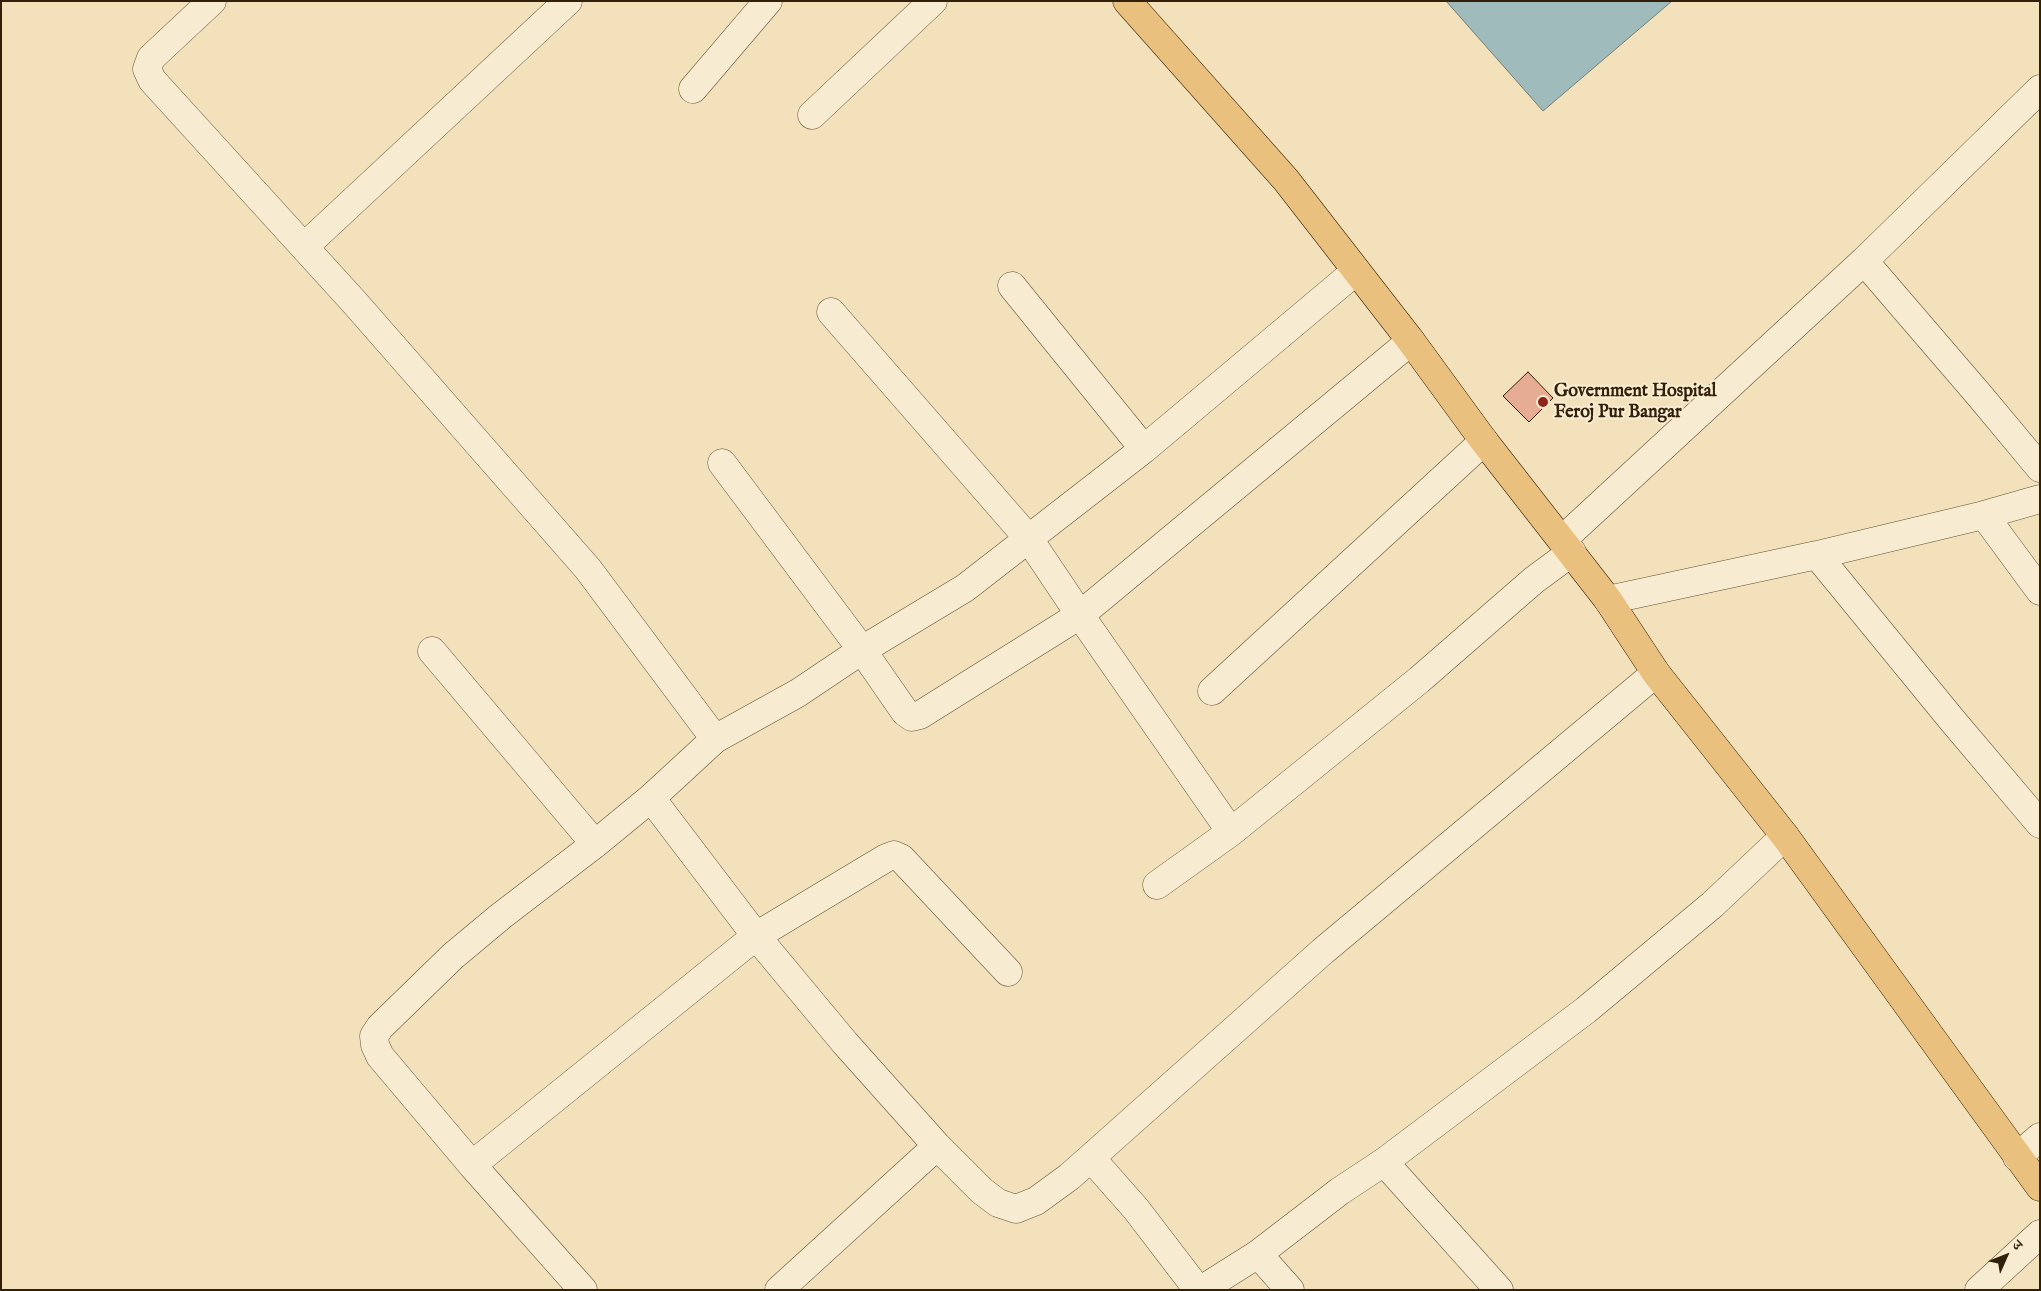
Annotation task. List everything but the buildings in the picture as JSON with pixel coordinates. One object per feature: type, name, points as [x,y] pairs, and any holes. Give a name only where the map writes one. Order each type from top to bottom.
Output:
[{"type":"main road","points":[[1127,1],[1286,180],[1411,340],[1484,440],[1608,600],[1656,673],[1785,836],[2040,1187]]},
{"type":"street","points":[[212,1],[151,58],[148,64],[149,75],[304,247],[588,569],[715,739]]},
{"type":"street","points":[[304,247],[568,1]]},
{"type":"street","points":[[692,89],[768,1]]},
{"type":"street","points":[[812,115],[933,1]]},
{"type":"street","points":[[1157,885],[1231,832],[1419,680],[1534,580],[1567,546],[1864,262],[2040,89]]},
{"type":"street","points":[[1864,262],[2040,468]]},
{"type":"street","points":[[583,1290],[472,1165],[380,1056],[375,1046],[374,1036],[387,1019],[453,956],[501,916],[596,844],[651,798],[715,739],[798,692],[862,650],[965,588],[1144,449],[1356,272]]},
{"type":"street","points":[[1012,286],[1144,449]]},
{"type":"street","points":[[830,312],[1029,539],[1231,832]]},
{"type":"street","points":[[722,462],[862,650],[905,712],[912,717],[920,715],[1080,615],[1411,340]]},
{"type":"street","points":[[1212,691],[1484,440]]},
{"type":"street","points":[[1608,600],[1817,555],[1984,515],[2040,499]]},
{"type":"street","points":[[1984,515],[2040,591]]},
{"type":"street","points":[[1817,555],[2040,824]]},
{"type":"street","points":[[432,652],[596,844]]},
{"type":"street","points":[[651,798],[756,936],[845,1043],[937,1146],[982,1191],[998,1203],[1016,1209],[1036,1201],[1069,1177],[1323,951],[1656,673]]},
{"type":"street","points":[[1091,1158],[1136,1209],[1200,1290],[1258,1254],[1340,1191],[1384,1162],[1586,1010],[1712,905],[1785,836]]},
{"type":"street","points":[[472,1165],[756,936],[894,855],[901,858],[1008,972]]},
{"type":"street","points":[[2018,1157],[2040,1137]]},
{"type":"street","points":[[779,1290],[937,1146]]},
{"type":"street","points":[[1384,1162],[1499,1290]]},
{"type":"street","points":[[1979,1290],[2040,1234]]},
{"type":"street","points":[[1258,1254],[1290,1290]]},
{"type":"water","points":[[1446,1],[1672,1],[1543,111]]},
{"type":"place","name":"Government Hospital Feroj Pur Bangar","points":[[1543,402]]}]
